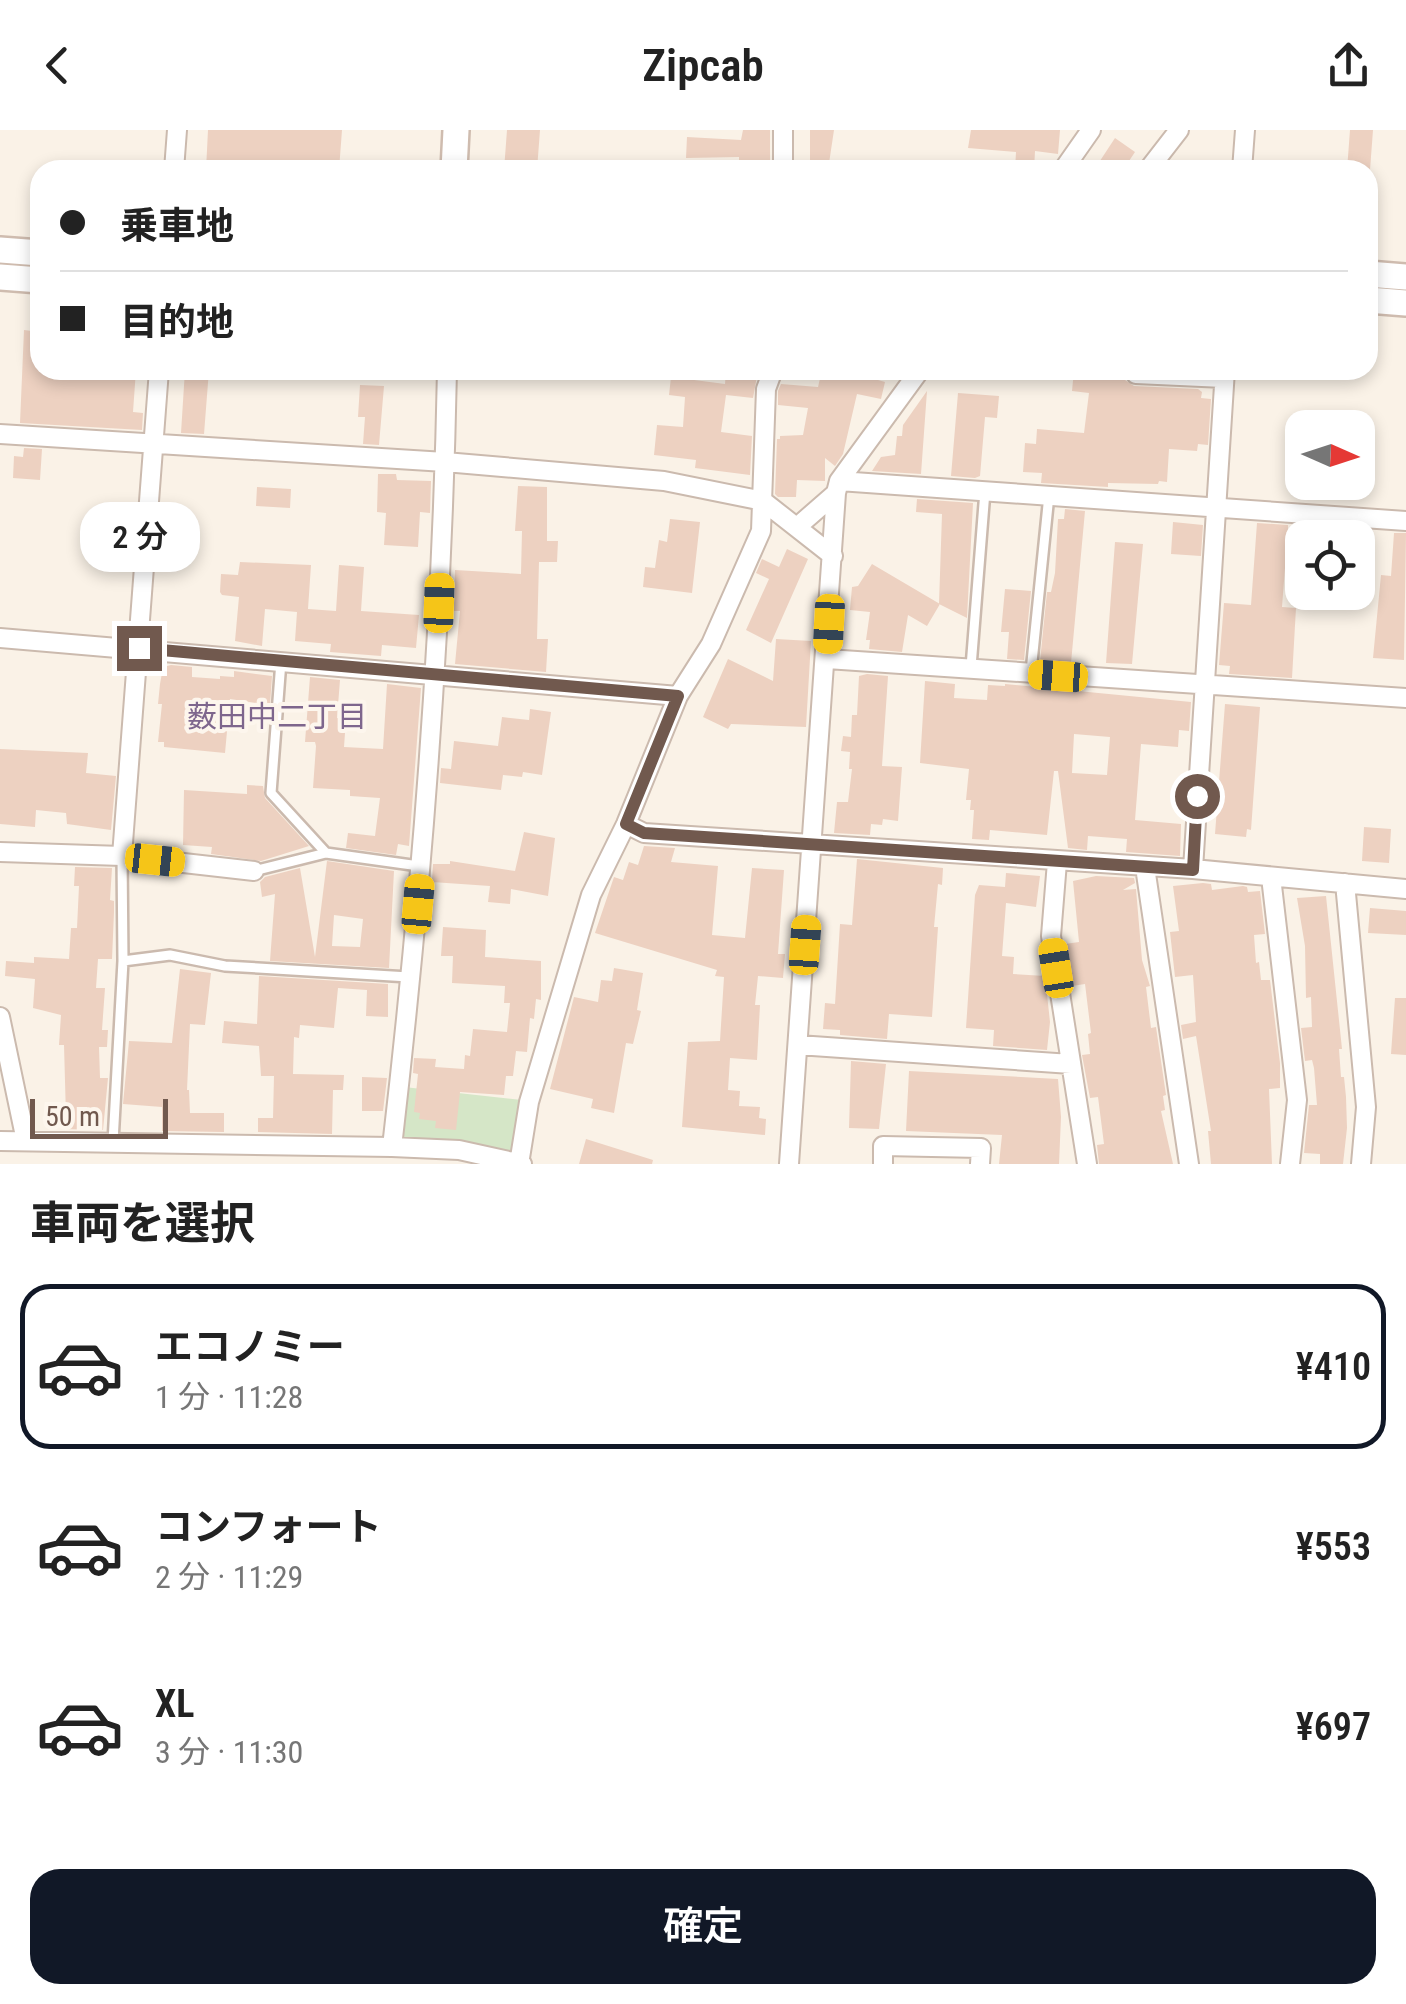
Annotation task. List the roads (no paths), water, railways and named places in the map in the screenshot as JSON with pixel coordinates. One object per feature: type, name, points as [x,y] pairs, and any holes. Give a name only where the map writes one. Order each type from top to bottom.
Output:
[{"type":"main road","points":[[454,160],[456,130]]},
{"type":"main road","points":[[0,250],[30,252]]},
{"type":"main road","points":[[1378,275],[1406,277]]},
{"type":"main road","points":[[0,277],[30,279]]},
{"type":"main road","points":[[1378,301],[1406,303]]},
{"type":"street","points":[[175,160],[177,130]]},
{"type":"street","points":[[783,130],[784,160]]},
{"type":"street","points":[[1070,160],[1091,130]]},
{"type":"street","points":[[1156,160],[1180,130]]},
{"type":"street","points":[[1243,160],[1245,130]]},
{"type":"street","points":[[122,856],[158,380]]},
{"type":"street","points":[[379,1153],[412,977],[422,867],[436,674],[447,380]]},
{"type":"street","points":[[0,1141],[125,1151],[460,1150],[520,1164],[529,1102],[591,895],[626,824],[678,696],[711,644],[761,531],[769,380]]},
{"type":"street","points":[[796,527],[838,487],[913,380]]},
{"type":"street","points":[[1193,870],[1224,380]]},
{"type":"street","points":[[0,434],[445,462],[664,482],[764,500],[833,556]]},
{"type":"street","points":[[838,487],[985,491],[1406,521]]},
{"type":"street","points":[[788,1164],[838,487]]},
{"type":"street","points":[[0,638],[678,696]]},
{"type":"street","points":[[827,659],[1406,698]]},
{"type":"street","points":[[626,824],[644,833],[1193,870],[1406,889]]},
{"type":"street","points":[[0,852],[122,856],[254,871]]},
{"type":"street","points":[[1057,862],[1051,936],[1087,1164]]},
{"type":"street","points":[[1145,867],[1189,1164]]},
{"type":"street","points":[[1272,876],[1297,1100],[1290,1164]]},
{"type":"street","points":[[1345,883],[1366,1108],[1360,1164]]},
{"type":"street","points":[[0,1017],[26,1141]]},
{"type":"street","points":[[798,1045],[1071,1064]]},
{"type":"street","points":[[882,1164],[883,1146],[981,1148],[980,1164]]},
{"type":"lane","points":[[971,669],[985,491]]},
{"type":"lane","points":[[1031,674],[1049,495]]},
{"type":"lane","points":[[281,660],[271,794],[326,854]]},
{"type":"lane","points":[[254,871],[326,854],[422,867]]},
{"type":"lane","points":[[122,856],[125,1151]]},
{"type":"lane","points":[[123,961],[170,955],[224,966],[412,977]]},
{"type":"district","name":"薮田中二丁目","points":[[277,716]]}]
